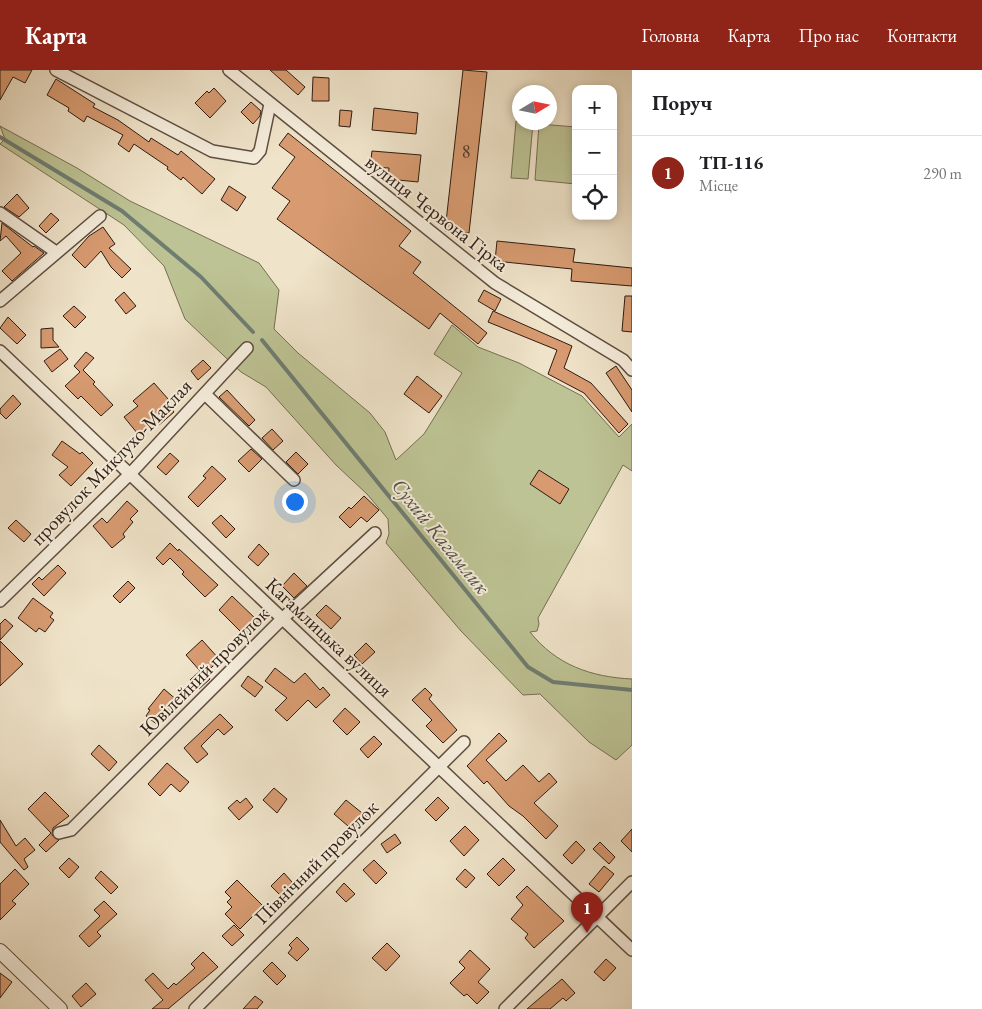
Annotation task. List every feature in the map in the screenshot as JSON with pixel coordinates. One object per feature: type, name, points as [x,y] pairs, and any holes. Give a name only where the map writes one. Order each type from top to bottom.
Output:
[{"type":"street","points":[[56,70],[212,151],[254,158],[260,151],[270,104]]},
{"type":"street","name":"вулиця Червона Гірка","points":[[229,70],[495,283],[623,360],[632,370]]},
{"type":"street","points":[[0,213],[56,252]]},
{"type":"street","points":[[0,301],[100,216]]},
{"type":"street","name":"провулок Миклухо-Маклая","points":[[0,601],[130,474],[247,348]]},
{"type":"street","name":"Кагамлицька вулиця","points":[[0,351],[632,950]]},
{"type":"street","points":[[205,394],[294,480]]},
{"type":"street","name":"Ювілейний провулок","points":[[59,832],[71,830],[282,618],[375,533]]},
{"type":"street","name":"Північний провулок","points":[[195,1009],[464,742]]},
{"type":"street","points":[[505,1009],[632,882]]},
{"type":"street","points":[[0,951],[60,1009]]},
{"type":"green space","points":[[557,125],[572,127],[572,184],[535,180],[539,130],[557,130]]},
{"type":"green space","points":[[0,126],[77,168],[130,201],[259,263],[279,290],[274,329],[298,353],[370,413],[385,432],[396,460],[424,434],[462,373],[434,354],[452,325],[478,347],[519,363],[582,396],[619,437],[632,424],[632,471],[623,465],[538,618],[537,631],[530,632],[551,653],[575,667],[602,675],[632,679],[632,745],[616,760],[589,742],[540,694],[523,695],[461,631],[386,543],[389,534],[388,519],[367,494],[336,465],[266,387],[241,372],[185,319],[164,266],[124,225],[0,144],[5,139]]},
{"type":"green space","points":[[515,130],[532,130],[528,179],[511,178]]},
{"type":"building","points":[[0,70],[32,70],[25,83],[13,77],[0,100]]},
{"type":"building","points":[[270,70],[286,70],[305,87],[298,95]]},
{"type":"building","points":[[463,70],[487,72],[469,233],[445,231]]},
{"type":"building","points":[[313,77],[329,78],[329,101],[312,101]]},
{"type":"building","points":[[56,79],[95,104],[93,107],[118,120],[149,142],[151,138],[178,155],[181,151],[215,179],[202,194],[183,177],[181,180],[167,169],[168,167],[134,144],[129,152],[118,144],[123,135],[87,116],[84,122],[68,111],[69,108],[47,95]]},
{"type":"building","points":[[214,88],[226,101],[210,118],[195,103],[207,91],[209,93]]},
{"type":"building","points":[[251,102],[261,111],[260,116],[253,124],[241,112]]},
{"type":"building","points":[[374,108],[418,113],[416,134],[372,130]]},
{"type":"building","points":[[340,110],[352,111],[350,127],[339,126]]},
{"type":"building","points":[[288,133],[411,231],[399,246],[421,262],[413,273],[487,333],[478,344],[440,313],[429,329],[277,219],[290,201],[272,188],[295,157],[279,145]]},
{"type":"building","points":[[372,151],[421,155],[418,182],[388,179],[389,168],[370,167]]},
{"type":"building","points":[[229,186],[246,197],[237,211],[221,200]]},
{"type":"building","points":[[17,194],[29,208],[19,217],[4,207]]},
{"type":"building","points":[[51,213],[59,220],[46,233],[39,226]]},
{"type":"building","points":[[2,223],[33,247],[44,253],[12,281],[2,271],[21,253],[6,236],[0,241]]},
{"type":"building","points":[[103,227],[115,244],[109,248],[131,269],[122,278],[111,267],[101,251],[85,268],[72,255],[89,236]]},
{"type":"building","points":[[497,241],[575,249],[573,262],[632,268],[632,286],[571,281],[572,269],[495,261]]},
{"type":"building","points":[[484,290],[501,299],[495,311],[478,301]]},
{"type":"building","points":[[124,292],[136,306],[126,314],[115,300]]},
{"type":"building","points":[[625,296],[632,296],[632,332],[622,331]]},
{"type":"building","points":[[74,306],[86,317],[75,328],[63,316]]},
{"type":"building","points":[[493,311],[572,346],[564,368],[591,383],[628,424],[619,433],[584,393],[548,374],[557,350],[488,322]]},
{"type":"building","points":[[8,317],[26,335],[17,344],[0,328]]},
{"type":"building","points":[[53,328],[53,340],[59,347],[41,348],[41,329]]},
{"type":"building","points":[[60,349],[68,359],[52,372],[44,361]]},
{"type":"building","points":[[86,352],[94,358],[83,370],[95,382],[93,384],[113,405],[101,416],[81,396],[78,399],[65,386],[80,372],[74,366]]},
{"type":"building","points":[[203,360],[211,368],[198,380],[191,371]]},
{"type":"building","points":[[616,366],[632,390],[632,412],[606,373]]},
{"type":"building","points":[[417,376],[442,396],[429,413],[404,394]]},
{"type":"building","points":[[154,383],[169,400],[166,402],[174,412],[159,425],[155,420],[138,434],[124,417],[138,406],[133,401]]},
{"type":"building","points":[[227,390],[255,420],[249,426],[219,397]]},
{"type":"building","points":[[13,395],[21,404],[6,419],[0,413],[0,409]]},
{"type":"building","points":[[272,429],[283,441],[273,450],[262,438]]},
{"type":"building","points":[[62,441],[80,454],[82,452],[93,463],[71,486],[59,475],[68,467],[52,455]]},
{"type":"building","points":[[251,449],[262,459],[249,472],[238,461]]},
{"type":"building","points":[[296,452],[308,464],[298,474],[286,462]]},
{"type":"building","points":[[170,453],[179,461],[166,475],[157,467]]},
{"type":"building","points":[[212,466],[226,479],[198,507],[188,497],[206,478],[203,476]]},
{"type":"building","points":[[539,470],[569,489],[560,504],[530,484]]},
{"type":"building","points":[[364,496],[379,510],[367,522],[361,517],[350,528],[339,517],[349,507],[351,509]]},
{"type":"building","points":[[127,501],[138,511],[130,519],[133,522],[123,534],[125,537],[112,548],[93,526],[102,518],[107,523]]},
{"type":"building","points":[[221,515],[235,529],[226,538],[212,523]]},
{"type":"building","points":[[16,520],[31,534],[24,542],[8,528]]},
{"type":"building","points":[[170,543],[218,585],[205,597],[182,574],[184,572],[170,558],[163,565],[156,558]]},
{"type":"building","points":[[259,544],[269,554],[258,566],[248,557]]},
{"type":"building","points":[[58,565],[66,573],[44,596],[32,584],[39,577],[42,580]]},
{"type":"building","points":[[294,573],[307,586],[294,598],[282,586]]},
{"type":"building","points":[[128,581],[135,588],[120,603],[113,596]]},
{"type":"building","points":[[232,596],[259,622],[245,636],[219,610]]},
{"type":"building","points":[[33,598],[53,613],[50,617],[54,620],[45,632],[39,628],[36,632],[18,618]]},
{"type":"building","points":[[326,605],[341,618],[331,629],[316,615]]},
{"type":"building","points":[[5,619],[13,626],[0,640],[0,624]]},
{"type":"building","points":[[202,640],[220,660],[205,673],[210,679],[199,689],[190,680],[200,671],[186,655]]},
{"type":"building","points":[[0,641],[23,664],[0,686]]},
{"type":"building","points":[[366,643],[375,652],[362,664],[354,655]]},
{"type":"building","points":[[275,668],[294,683],[305,673],[320,690],[323,687],[330,695],[316,708],[308,700],[287,721],[275,710],[287,698],[265,681]]},
{"type":"building","points":[[248,676],[263,687],[255,697],[241,686]]},
{"type":"building","points":[[425,688],[432,695],[429,699],[457,730],[443,743],[426,726],[432,720],[412,700]]},
{"type":"building","points":[[164,689],[178,701],[158,725],[146,716],[150,710],[148,709]]},
{"type":"building","points":[[345,708],[360,722],[347,735],[333,721]]},
{"type":"building","points":[[220,714],[233,727],[224,735],[218,729],[201,746],[208,754],[197,763],[184,748]]},
{"type":"building","points":[[499,733],[507,741],[486,760],[506,781],[523,765],[539,782],[549,773],[557,782],[534,803],[558,826],[546,839],[523,816],[509,806],[487,781],[484,784],[467,766]]},
{"type":"building","points":[[374,736],[382,744],[368,758],[360,749]]},
{"type":"building","points":[[99,745],[117,762],[109,771],[91,754]]},
{"type":"building","points":[[167,763],[189,782],[180,792],[171,784],[160,796],[148,784]]},
{"type":"building","points":[[274,788],[287,799],[277,813],[263,800]]},
{"type":"building","points":[[45,792],[69,816],[53,828],[52,835],[59,840],[46,852],[39,845],[51,833],[28,809]]},
{"type":"building","points":[[438,797],[449,808],[436,821],[425,810]]},
{"type":"building","points":[[246,798],[253,807],[239,820],[228,808],[237,800],[240,803]]},
{"type":"building","points":[[346,800],[367,817],[355,832],[334,814]]},
{"type":"building","points":[[0,820],[16,846],[25,838],[35,850],[24,859],[28,867],[24,870],[0,842]]},
{"type":"building","points":[[465,826],[479,840],[464,856],[450,841]]},
{"type":"building","points":[[632,829],[632,852],[621,841]]},
{"type":"building","points":[[395,834],[401,843],[387,853],[381,844]]},
{"type":"building","points":[[576,841],[585,850],[572,864],[563,855]]},
{"type":"building","points":[[600,842],[615,857],[609,864],[593,849]]},
{"type":"building","points":[[69,858],[79,867],[69,878],[59,868]]},
{"type":"building","points":[[503,858],[515,870],[499,886],[487,874]]},
{"type":"building","points":[[374,860],[387,873],[376,884],[363,870]]},
{"type":"building","points":[[604,866],[614,874],[599,892],[589,884]]},
{"type":"building","points":[[15,869],[29,884],[12,901],[16,904],[0,920],[0,884]]},
{"type":"building","points":[[465,869],[475,878],[466,888],[456,879]]},
{"type":"building","points":[[101,871],[118,887],[111,894],[95,878]]},
{"type":"building","points":[[284,873],[292,882],[280,895],[271,886]]},
{"type":"building","points":[[237,880],[263,906],[240,929],[225,914],[232,907],[227,902],[231,898],[225,892]]},
{"type":"building","points":[[344,883],[355,894],[346,902],[336,892]]},
{"type":"building","points":[[527,886],[564,921],[534,948],[525,938],[528,934],[511,919],[523,905],[516,897]]},
{"type":"building","points":[[104,901],[117,914],[97,932],[101,936],[89,947],[79,936],[100,916],[94,910]]},
{"type":"building","points":[[234,925],[244,935],[232,946],[222,936]]},
{"type":"building","points":[[297,937],[309,949],[297,961],[288,953],[292,948],[289,945]]},
{"type":"building","points":[[387,943],[400,956],[386,971],[372,958]]},
{"type":"building","points":[[470,950],[490,969],[478,982],[489,992],[477,1004],[467,994],[464,996],[450,983],[465,968],[459,962]]},
{"type":"building","points":[[203,952],[218,967],[168,1009],[152,1009],[163,1000],[145,980],[153,973],[168,989],[174,983],[176,985],[195,968],[191,964]]},
{"type":"building","points":[[606,959],[616,968],[604,981],[594,972]]},
{"type":"building","points":[[272,962],[286,976],[277,985],[263,971]]},
{"type":"building","points":[[0,973],[12,982],[0,998]]},
{"type":"building","points":[[562,979],[575,993],[566,1001],[563,998],[550,1009],[527,1009]]},
{"type":"building","points":[[86,983],[96,994],[81,1007],[72,996]]},
{"type":"building","points":[[255,996],[263,1002],[257,1009],[243,1009]]},
{"type":"waterway","name":"Сухий Кагамлик","points":[[0,137],[122,211],[201,277],[253,332]]},
{"type":"waterway","name":"Сухий Кагамлик","points":[[262,340],[528,667],[553,682],[632,690]]},
{"type":"place","name":"ТП-116","points":[[587,933]]}]
